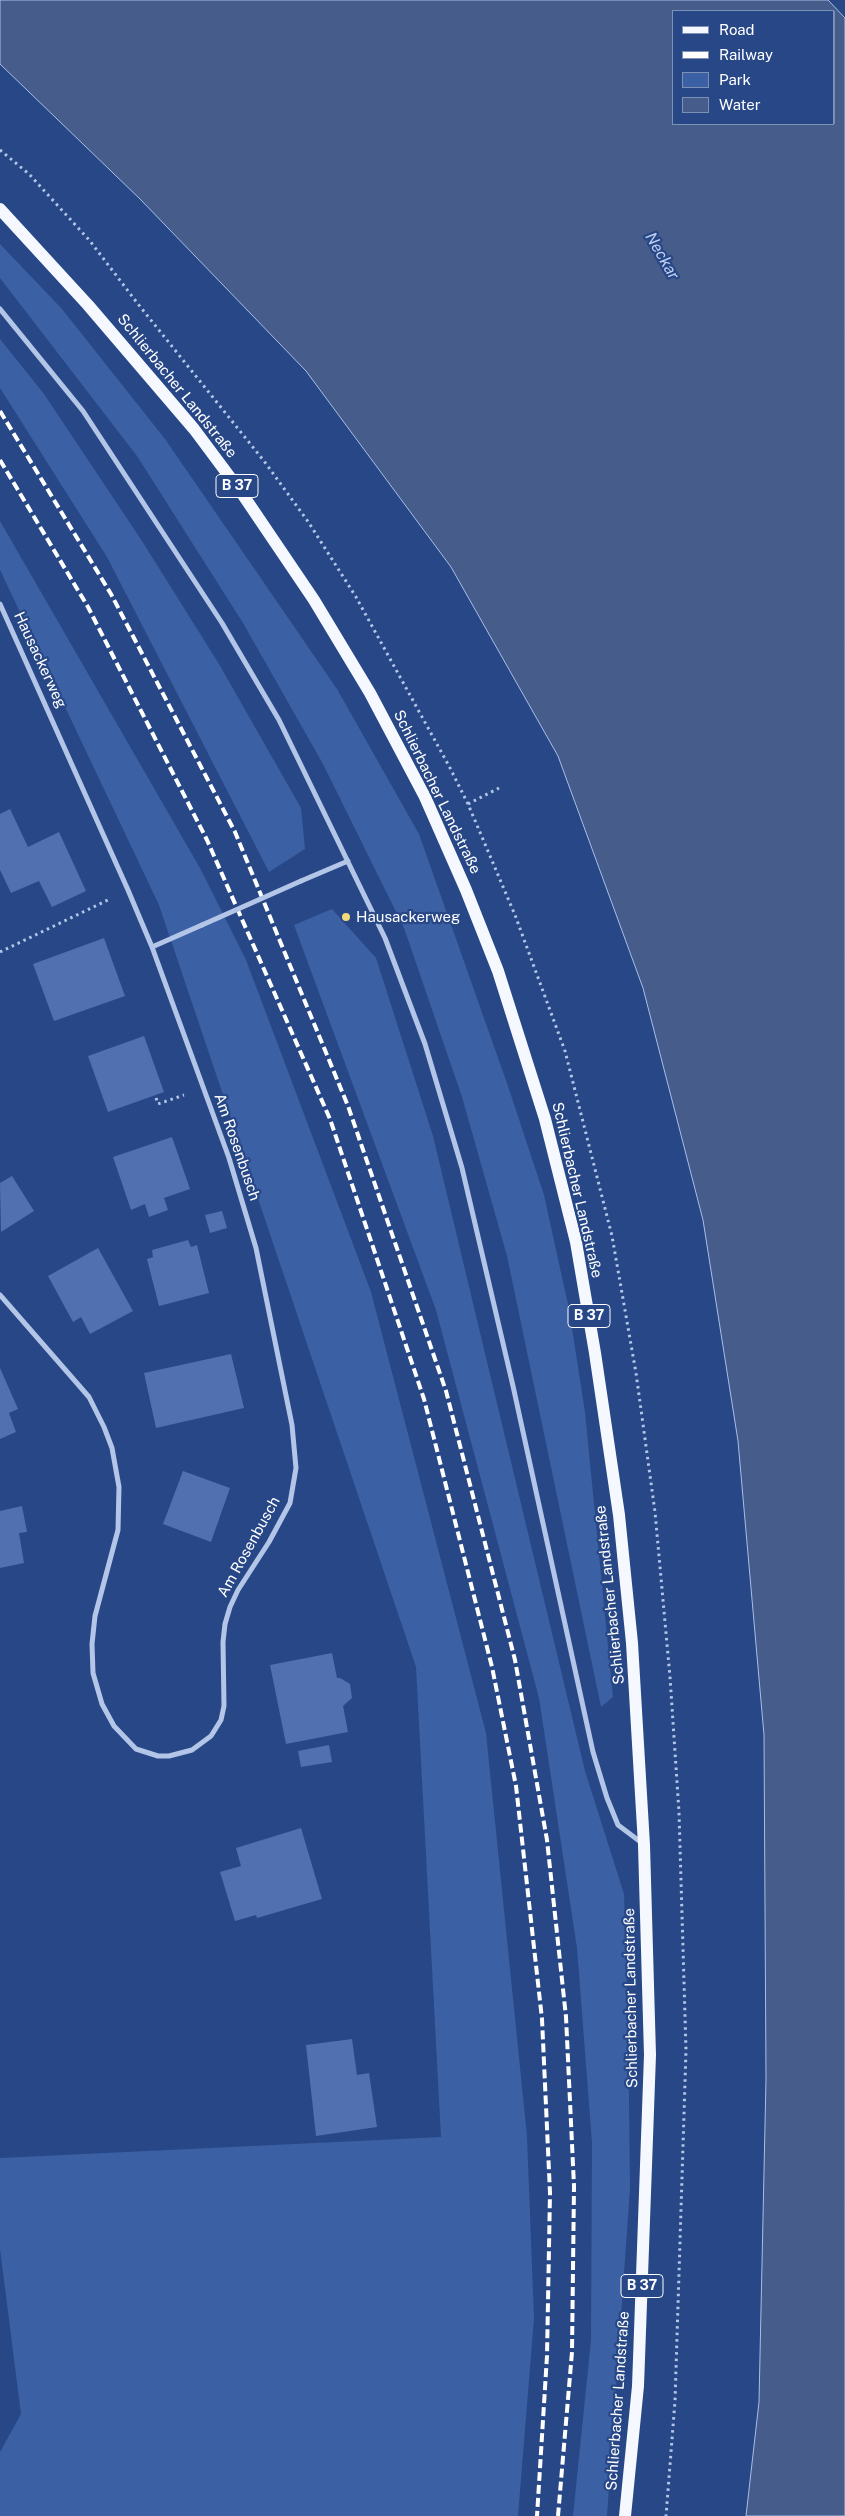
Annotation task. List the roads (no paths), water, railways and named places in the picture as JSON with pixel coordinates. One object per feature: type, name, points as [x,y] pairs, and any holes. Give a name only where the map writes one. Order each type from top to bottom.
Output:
[{"type":"main road","name":"Schlierbacher Landstraße","points":[[0,209],[130,354],[194,429],[242,492],[314,600],[370,693],[425,797],[466,890],[498,972],[545,1118],[578,1252],[596,1353],[620,1525],[632,1643],[644,1844],[650,2055],[638,2386],[626,2516]]},
{"type":"street","points":[[0,309],[83,411],[222,624],[279,720],[385,938],[425,1044],[444,1101],[462,1168],[513,1386],[594,1752],[607,1798],[618,1825],[644,1844]]},
{"type":"street","name":"Hausackerweg","points":[[0,604],[152,947]]},
{"type":"street","points":[[152,947],[348,861]]},
{"type":"street","name":"Am Rosenbusch","points":[[0,1295],[89,1398],[104,1427],[112,1448],[119,1487],[118,1530],[95,1616],[92,1644],[94,1673],[102,1704],[114,1726],[136,1749],[158,1756],[169,1756],[192,1750],[211,1736],[221,1720],[224,1706],[222,1660],[225,1624],[238,1590],[269,1542],[290,1503],[296,1468],[296,1455],[276,1336],[256,1248],[229,1158],[152,947]]},
{"type":"water","name":"Neckar","points":[[0,0],[828,0],[845,18],[845,2516],[746,2516],[759,2402],[766,2079],[764,1735],[738,1441],[703,1220],[643,988],[558,756],[451,567],[306,371],[140,199],[0,64]]},
{"type":"railway","points":[[0,411],[111,594],[235,832],[348,1106],[446,1391],[515,1660],[547,1840],[566,2017],[574,2186],[572,2352],[558,2516]]},
{"type":"railway","points":[[0,460],[88,607],[207,840],[330,1119],[424,1399],[492,1667],[516,1786],[542,2019],[550,2193],[547,2356],[537,2516]]},
{"type":"place","name":"Hausackerweg","points":[[346,917]]}]
